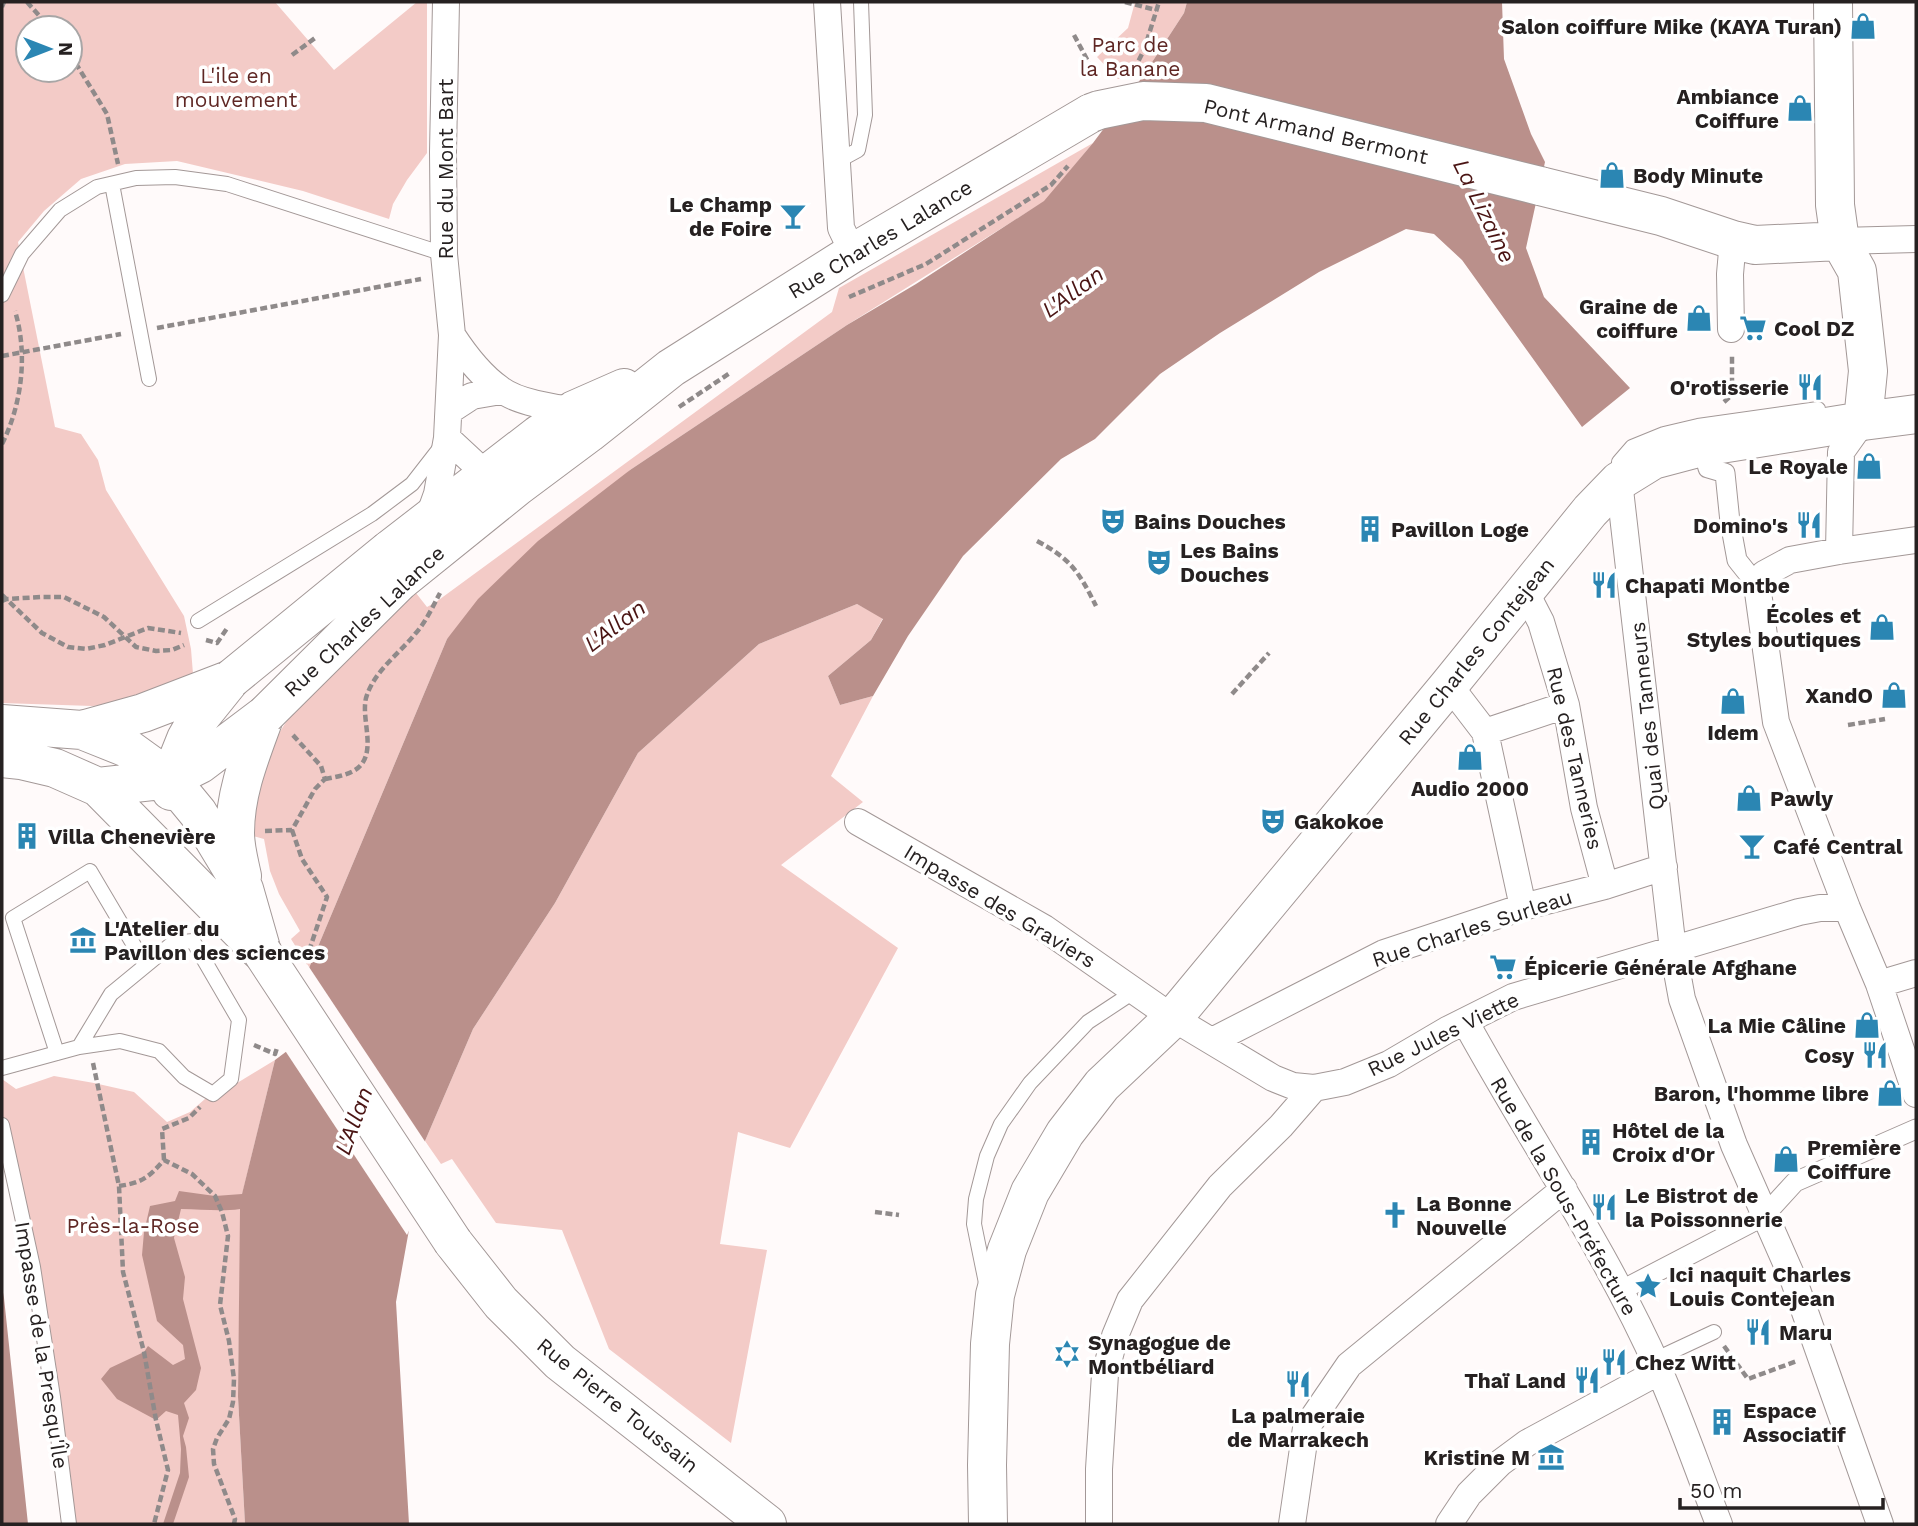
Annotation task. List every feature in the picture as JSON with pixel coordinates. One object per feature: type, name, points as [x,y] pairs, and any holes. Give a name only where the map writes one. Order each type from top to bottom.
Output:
[{"type":"main road","points":[[1832,2],[1835,205],[1840,242],[1857,271],[1868,371],[1859,407]]},
{"type":"main road","name":"Pont Armand Bermont","points":[[1095,98],[1099,110],[1143,101],[1206,103],[1661,216],[1732,240]]},
{"type":"main road","name":"Rue Charles Lalance","points":[[244,889],[235,835],[237,802],[247,765],[428,519],[521,466],[589,433],[671,368],[1095,98]]},
{"type":"main road","points":[[1732,240],[1755,245],[1840,242]]},
{"type":"main road","name":"Rue Charles Lalance","points":[[82,730],[143,713],[231,679],[395,566],[521,466],[574,410],[671,368]]},
{"type":"main road","name":"Rue Charles Contejean","points":[[987,1465],[990,1344],[995,1295],[1007,1250],[1030,1192],[1065,1133],[1102,1085],[1173,1018],[1590,511],[1619,481],[1700,436],[1859,407],[1916,414]]},
{"type":"main road","points":[[192,883],[173,810],[170,779],[186,739],[231,679]]},
{"type":"main road","points":[[2,724],[82,730],[127,748],[170,779],[198,813],[244,889],[262,952]]},
{"type":"main road","points":[[97,787],[170,779],[278,724]]},
{"type":"main road","points":[[2,758],[55,768],[97,787],[262,952]]},
{"type":"main road","name":"Rue Pierre Toussain","points":[[262,952],[453,1242],[501,1303],[560,1362],[767,1524]]},
{"type":"main road","points":[[972,1524],[987,1465]]},
{"type":"main road","points":[[987,1465],[988,1524]]},
{"type":"street","name":"Rue du Mont Bart","points":[[428,519],[437,494],[447,438],[452,335],[445,264],[446,2]]},
{"type":"street","points":[[827,2],[841,228],[853,253]]},
{"type":"street","points":[[1840,242],[1916,239]]},
{"type":"street","points":[[1731,329],[1732,240]]},
{"type":"street","name":"Rue du Mont Bart","points":[[452,335],[470,362],[535,414],[521,466]]},
{"type":"street","name":"Rue du Mont Bart","points":[[449,411],[472,396],[513,395],[550,408],[574,410]]},
{"type":"street","points":[[1839,551],[1841,453],[1859,407]]},
{"type":"street","points":[[1700,436],[1708,468],[1725,473],[1737,560],[1757,585],[1776,722],[1879,984],[1916,1094]]},
{"type":"street","points":[[447,438],[475,464],[521,466]]},
{"type":"street","name":"Quai des Tanneurs","points":[[1619,481],[1673,950],[1682,999],[1734,1145],[1789,1268],[1880,1524]]},
{"type":"street","points":[[1757,585],[1764,574],[1790,560],[1916,540]]},
{"type":"street","name":"Rue des Tanneries","points":[[1525,591],[1541,622],[1566,705],[1584,808],[1605,887]]},
{"type":"street","points":[[1449,685],[1485,732],[1522,907]]},
{"type":"street","points":[[1485,732],[1566,705]]},
{"type":"street","name":"Impasse des Graviers","points":[[858,822],[1044,928],[1173,1018]]},
{"type":"street","name":"Rue Charles Surleau","points":[[1212,1041],[1384,953],[1522,907],[1605,887],[1664,867]]},
{"type":"street","name":"Rue Jules Viette","points":[[1173,1018],[1273,1078],[1293,1086],[1314,1088],[1345,1082],[1389,1064],[1447,1030],[1513,997],[1799,912],[1820,908],[1847,908]]},
{"type":"street","points":[[1879,984],[1916,973]]},
{"type":"street","name":"Rue de la Sous-Préfecture","points":[[1465,1021],[1564,1189],[1620,1291],[1657,1366],[1719,1524]]},
{"type":"street","points":[[1099,1524],[1099,1469],[1105,1374],[1115,1336],[1130,1300],[1220,1186],[1281,1126],[1314,1088]]},
{"type":"street","points":[[1620,1291],[1764,1216],[1795,1182],[1916,1129]]},
{"type":"street","points":[[1292,1524],[1306,1427],[1349,1365],[1564,1189]]},
{"type":"street","points":[[1450,1524],[1469,1494],[1500,1463],[1527,1443],[1657,1366]]},
{"type":"lane","points":[[836,162],[858,150],[865,115],[861,2]]},
{"type":"lane","points":[[4,290],[22,254],[60,211],[97,187],[136,178],[175,177],[228,184],[445,264]]},
{"type":"lane","points":[[116,183],[149,379]]},
{"type":"lane","points":[[198,621],[372,514],[412,484],[447,438]]},
{"type":"lane","points":[[57,1053],[13,918],[90,871],[145,964]]},
{"type":"lane","points":[[2,1068],[84,1046],[120,1041],[159,1051],[184,1077],[212,1094],[231,1079],[239,1020],[194,941],[173,943],[111,993],[84,1046]]},
{"type":"lane","points":[[993,1317],[974,1224],[976,1199],[992,1146],[1002,1125],[1030,1083],[1087,1022],[1135,991]]},
{"type":"lane","name":"Impasse de la Presqu'Île","points":[[2,1125],[33,1266],[69,1524]]},
{"type":"lane","points":[[1657,1366],[1714,1332]]},
{"type":"path","points":[[2,7],[4,2]]},
{"type":"path","points":[[1125,2],[1156,10]]},
{"type":"path","points":[[1074,35],[1095,98]]},
{"type":"path","points":[[292,55],[315,38]]},
{"type":"path","points":[[84,77],[107,114],[115,144],[116,183]]},
{"type":"path","points":[[2,356],[140,331],[445,264]]},
{"type":"path","points":[[2,444],[20,394],[22,352],[22,335],[4,290]]},
{"type":"path","points":[[1700,436],[1732,395],[1731,329]]},
{"type":"path","points":[[1037,541],[1068,561],[1085,583],[1096,606]]},
{"type":"path","points":[[307,957],[327,897],[302,859],[292,830],[310,797],[325,779],[359,768],[367,755],[366,700],[374,680],[417,633],[436,603],[439,593],[449,585]]},
{"type":"path","points":[[3,598],[65,597],[104,617],[136,647],[156,651],[172,650],[184,645]]},
{"type":"path","points":[[1232,694],[1269,653]]},
{"type":"path","points":[[1848,724],[1885,719]]},
{"type":"path","points":[[278,724],[321,766],[325,779]]},
{"type":"path","points":[[258,832],[292,830]]},
{"type":"path","points":[[244,1041],[275,1054],[277,1048]]},
{"type":"path","points":[[84,1046],[119,1185],[123,1272],[144,1352],[168,1470],[154,1524]]},
{"type":"path","points":[[119,1185],[136,1184],[152,1174],[164,1160],[162,1129],[189,1118],[212,1094]]},
{"type":"path","points":[[164,1160],[192,1174],[215,1196],[228,1236],[220,1305],[229,1341],[234,1379],[233,1402],[229,1419],[213,1449],[214,1464],[235,1519],[234,1524]]},
{"type":"path","points":[[875,1212],[899,1215]]},
{"type":"path","points":[[1714,1332],[1748,1379],[1803,1359],[1827,1370]]},
{"type":"green space","name":"L'ile en mouvement","points":[[2,2],[275,2],[334,70],[417,2],[427,2],[427,153],[393,204],[389,219],[303,191],[177,161],[125,164],[81,179],[44,211],[18,242],[55,427],[81,434],[98,460],[106,490],[184,616],[191,649],[193,674],[131,703],[92,706],[2,703]]},
{"type":"green space","name":"Parc de la Banane","points":[[1135,2],[1187,2],[1184,13],[1143,76],[1118,79],[1097,57],[1128,28]]},
{"type":"green space","points":[[1093,143],[1045,201],[847,325],[630,470],[447,639],[309,968],[291,939],[300,931],[279,894],[270,871],[264,839],[253,836],[257,794],[269,753],[296,708],[314,687],[354,646],[416,593],[427,607],[436,602],[832,312],[839,288]]},
{"type":"green space","points":[[857,604],[883,618],[871,640],[828,676],[840,705],[873,696],[831,776],[863,802],[781,865],[898,948],[790,1148],[738,1132],[720,1244],[767,1250],[731,1443],[609,1349],[562,1230],[496,1223],[452,1159],[441,1164],[425,1141],[473,1029],[555,903],[638,753],[759,644]]},
{"type":"green space","name":"Près-la-Rose","points":[[275,1060],[242,1195],[241,1209],[238,1397],[245,1524],[69,1524],[53,1397],[2,1125],[2,1079],[16,1089],[54,1076],[134,1092],[167,1122],[190,1112],[205,1099],[224,1091]]},
{"type":"water","points":[[1187,2],[1502,2],[1504,59],[1531,134],[1545,162],[1526,248],[1544,297],[1630,388],[1582,427],[1462,260],[1434,234],[1406,229],[1319,272],[1220,333],[1160,374],[1095,439],[1061,459],[963,556],[908,636],[873,696],[840,705],[828,676],[871,640],[883,619],[857,604],[759,644],[638,753],[555,903],[473,1029],[425,1141],[396,1302],[409,1524],[245,1524],[238,1397],[240,1209],[181,1209],[174,1238],[185,1277],[183,1299],[201,1368],[196,1390],[184,1403],[189,1418],[183,1436],[189,1477],[173,1524],[163,1524],[180,1473],[178,1415],[166,1411],[156,1420],[117,1399],[101,1379],[110,1368],[144,1352],[148,1346],[173,1365],[185,1359],[183,1345],[157,1321],[142,1255],[150,1206],[175,1201],[179,1191],[215,1196],[242,1194],[275,1060],[287,1051],[309,968],[447,639],[478,599],[538,541],[630,470],[847,325],[1044,201],[1093,143],[1143,76],[1184,13]]},
{"type":"water","points":[[2,1287],[4,1298],[28,1524],[2,1524]]},
{"type":"pier","points":[[307,964],[428,1146],[415,1218],[407,1235],[284,1049]]},
{"type":"place","name":"Salon coiffure Mike (KAYA Turan)","points":[[1863,26]]},
{"type":"place","name":"Ambiance Coiffure","points":[[1800,108]]},
{"type":"place","name":"Body Minute","points":[[1612,175]]},
{"type":"place","name":"Le Champ de Foire","points":[[793,216]]},
{"type":"place","name":"Graine de coiffure","points":[[1699,318]]},
{"type":"place","name":"Cool DZ","points":[[1753,328]]},
{"type":"place","name":"O'rotisserie","points":[[1810,387]]},
{"type":"place","name":"Le Royale","points":[[1869,466]]},
{"type":"place","name":"Bains Douches","points":[[1113,521]]},
{"type":"place","name":"Domino's","points":[[1809,525]]},
{"type":"place","name":"Pavillon Loge","points":[[1370,529]]},
{"type":"place","name":"Les Bains Douches","points":[[1159,562]]},
{"type":"place","name":"Chapati Montbe","points":[[1604,585]]},
{"type":"place","name":"Écoles et Styles boutiques","points":[[1882,627]]},
{"type":"place","name":"XandO","points":[[1894,695]]},
{"type":"place","name":"Idem","points":[[1733,701]]},
{"type":"place","name":"Audio 2000","points":[[1470,757]]},
{"type":"place","name":"Pawly","points":[[1749,798]]},
{"type":"place","name":"Gakokoe","points":[[1273,821]]},
{"type":"place","name":"Villa Chenevière","points":[[27,836]]},
{"type":"place","name":"Café Central","points":[[1752,846]]},
{"type":"place","name":"L'Atelier du Pavillon des sciences","points":[[83,940]]},
{"type":"place","name":"Épicerie Générale Afghane","points":[[1503,967]]},
{"type":"place","name":"La Mie Câline","points":[[1867,1025]]},
{"type":"place","name":"Cosy","points":[[1875,1055]]},
{"type":"place","name":"Baron, l'homme libre","points":[[1890,1093]]},
{"type":"place","name":"Hôtel de la Croix d'Or","points":[[1591,1142]]},
{"type":"place","name":"Première Coiffure","points":[[1786,1159]]},
{"type":"place","name":"Le Bistrot de la Poissonnerie","points":[[1604,1207]]},
{"type":"place","name":"La Bonne Nouvelle","points":[[1395,1215]]},
{"type":"place","name":"Ici naquit Charles Louis Contejean","points":[[1648,1286]]},
{"type":"place","name":"Maru","points":[[1758,1332]]},
{"type":"place","name":"Synagogue de Montbéliard","points":[[1067,1354]]},
{"type":"place","name":"Chez Witt","points":[[1614,1362]]},
{"type":"place","name":"Thaï Land","points":[[1587,1380]]},
{"type":"place","name":"La palmeraie de Marrakech","points":[[1298,1384]]},
{"type":"place","name":"Espace Associatif","points":[[1722,1422]]},
{"type":"place","name":"Kristine M","points":[[1551,1457]]},
{"type":"water label","name":"La Lizaine","points":[[1484,211]]},
{"type":"water label","name":"L'Allan","points":[[1073,292]]},
{"type":"water label","name":"L'Allan","points":[[615,626]]},
{"type":"water label","name":"L'Allan","points":[[354,1121]]}]
